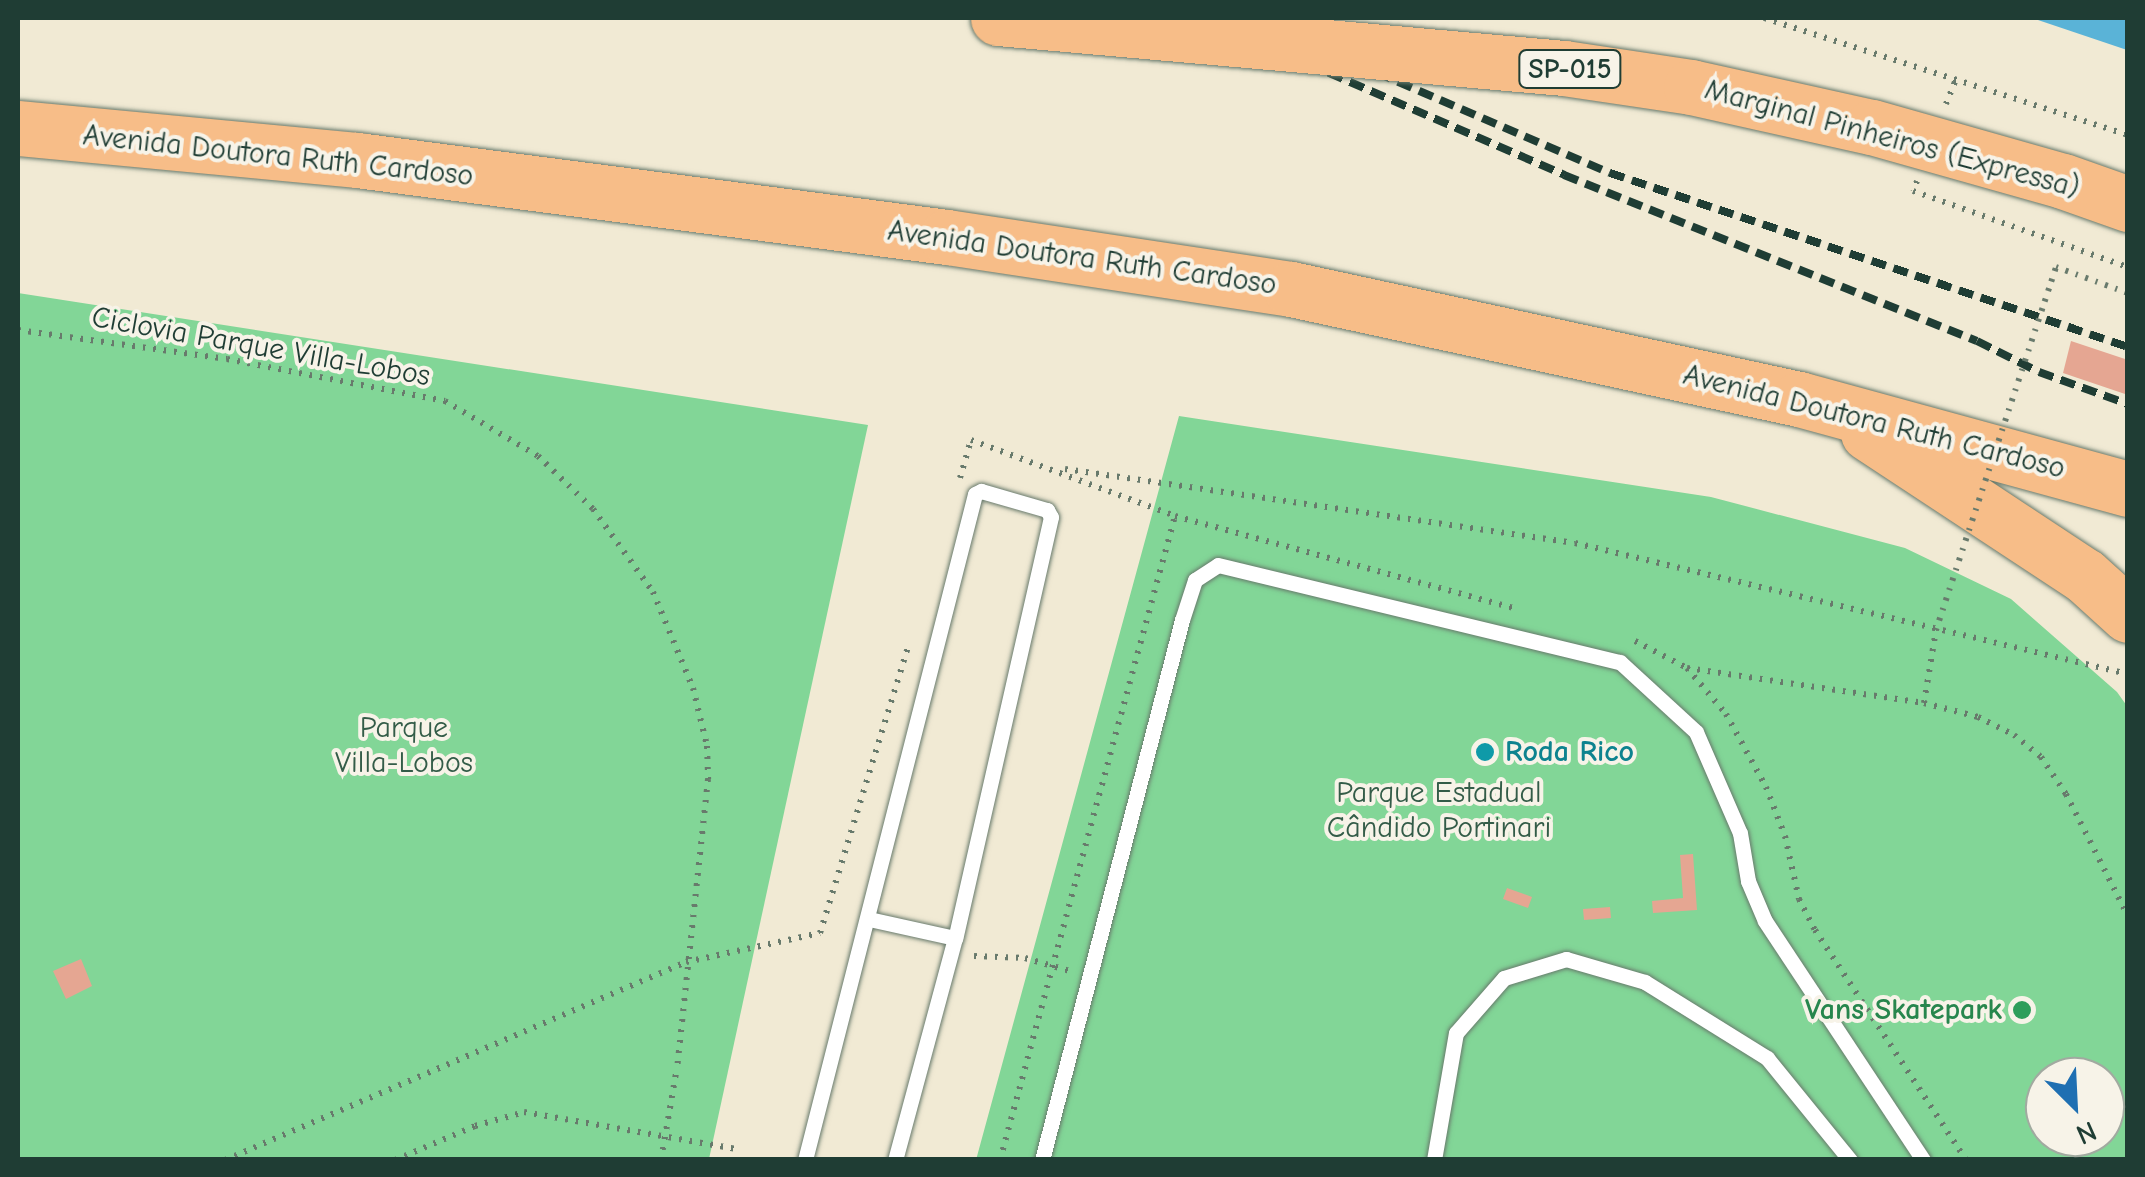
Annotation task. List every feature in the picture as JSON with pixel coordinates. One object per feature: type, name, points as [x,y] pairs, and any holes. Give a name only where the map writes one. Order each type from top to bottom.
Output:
[{"type":"highway","name":"Marginal Pinheiros (Expressa)","points":[[998,18],[1564,68],[1691,86],[1872,127],[2063,181],[2128,204]]},
{"type":"highway","name":"Avenida Doutora Ruth Cardoso","points":[[18,128],[357,160],[948,236],[1291,289],[1591,352],[1843,412],[2128,489]]},
{"type":"highway","points":[[1843,412],[2084,576],[2128,615]]},
{"type":"lane","points":[[806,1159],[975,494],[981,491],[1046,510],[1051,517],[955,938],[895,1160]]},
{"type":"lane","points":[[1042,1160],[1182,620],[1195,580],[1218,565],[1620,662],[1696,732],[1740,833],[1748,881],[1765,920],[1923,1160]]},
{"type":"lane","points":[[869,918],[955,938]]},
{"type":"lane","points":[[1434,1160],[1456,1033],[1504,978],[1566,959],[1645,982],[1767,1058],[1850,1160]]},
{"type":"path","points":[[1764,18],[2128,135]]},
{"type":"path","points":[[2062,242],[2128,267]]},
{"type":"path","points":[[1924,703],[1936,630],[2056,268],[2128,293]]},
{"type":"path","name":"Ciclovia Parque Villa-Lobos","points":[[18,330],[227,359],[445,401],[538,456],[592,509],[632,558],[653,592],[692,688],[707,746],[708,778],[677,1066],[661,1160]]},
{"type":"path","points":[[954,496],[971,440],[1175,516],[1534,614]]},
{"type":"path","points":[[1054,468],[1574,543],[2128,674]]},
{"type":"path","points":[[1000,1160],[1175,516]]},
{"type":"path","points":[[225,1160],[686,962],[820,933],[913,629]]},
{"type":"path","points":[[1629,640],[1648,645],[1687,668],[1726,714],[1766,787],[1785,836],[1799,899],[1815,930],[1966,1160]]},
{"type":"path","points":[[1687,668],[1924,703],[1978,716],[2014,734],[2041,757],[2066,794],[2128,916]]},
{"type":"path","points":[[1000,954],[1090,978]]},
{"type":"path","points":[[395,1160],[474,1126],[524,1112],[568,1116],[741,1150]]},
{"type":"green space","name":"Parque Villa-Lobos","points":[[18,293],[868,425],[709,1159],[18,1159]]},
{"type":"green space","name":"Parque Estadual Cândido Portinari","points":[[1179,416],[1711,497],[1905,548],[2011,599],[2117,692],[2127,706],[2127,1159],[976,1160]]},
{"type":"water","points":[[2032,18],[2127,18],[2127,50]]},
{"type":"building","points":[[2071,341],[2128,360],[2128,395],[2063,373]]},
{"type":"building","points":[[1693,854],[1697,910],[1653,913],[1652,901],[1683,898],[1680,855]]},
{"type":"building","points":[[1507,888],[1532,897],[1528,908],[1503,899]]},
{"type":"building","points":[[1610,907],[1611,918],[1584,920],[1583,909]]},
{"type":"building","points":[[81,959],[92,986],[66,999],[53,971]]},
{"type":"railway","points":[[1202,18],[1564,175],[1977,341],[2039,372],[2128,404]]},
{"type":"railway","points":[[1250,18],[1610,173],[2128,347]]},
{"type":"place","name":"Roda Rico","points":[[1485,752]]},
{"type":"place","name":"Vans Skatepark","points":[[2022,1010]]}]
